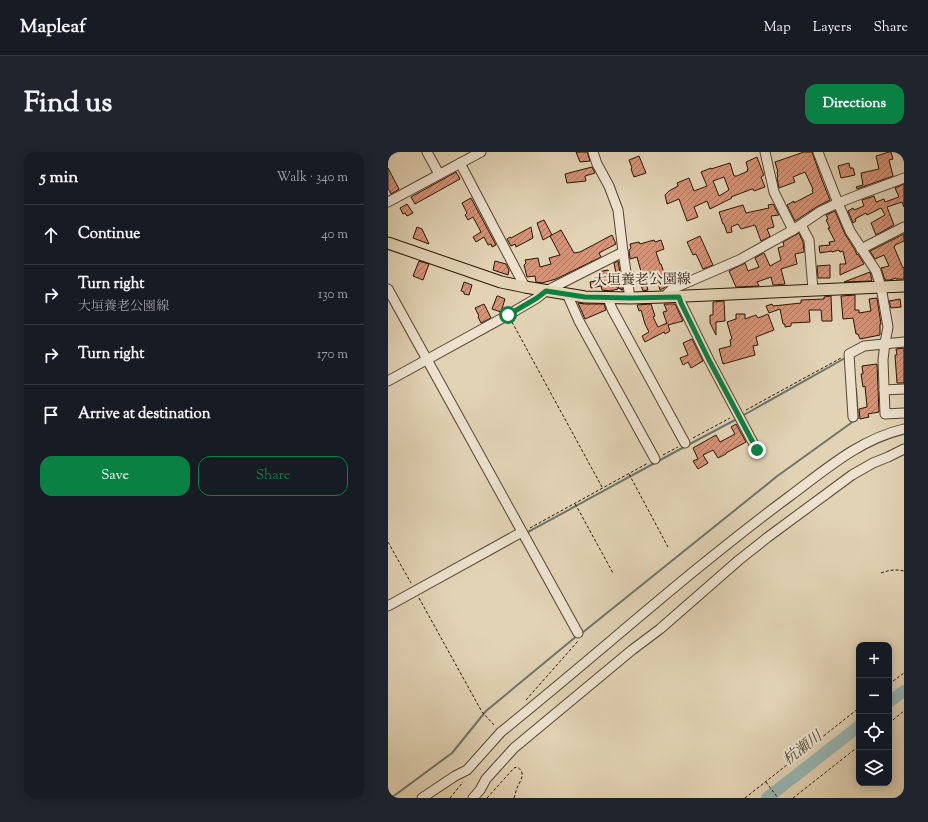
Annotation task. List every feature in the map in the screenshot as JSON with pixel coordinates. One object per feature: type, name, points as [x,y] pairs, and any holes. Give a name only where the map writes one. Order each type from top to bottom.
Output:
[{"type":"main road","name":"大垣養老公園線","points":[[388,243],[501,282],[525,288],[585,297],[679,297],[904,286]]},
{"type":"street","points":[[427,152],[439,174]]},
{"type":"street","points":[[388,202],[481,152]]},
{"type":"street","points":[[593,152],[597,164],[609,186],[618,210],[630,298]]},
{"type":"street","points":[[765,152],[774,192],[797,228],[809,240],[813,290]]},
{"type":"street","points":[[818,152],[850,231],[876,271],[888,327],[884,343],[883,360],[885,414],[904,413]]},
{"type":"street","points":[[460,163],[525,288]]},
{"type":"street","points":[[664,297],[672,290],[739,260],[797,228],[821,211],[904,178]]},
{"type":"street","points":[[861,249],[904,227]]},
{"type":"street","points":[[388,381],[508,315],[546,291],[623,252]]},
{"type":"street","points":[[388,289],[578,633]]},
{"type":"street","points":[[567,294],[579,321],[655,459]]},
{"type":"street","points":[[679,297],[709,360],[757,450]]},
{"type":"street","points":[[608,298],[612,309],[685,443]]},
{"type":"street","points":[[854,417],[849,354],[864,346],[904,342]]},
{"type":"street","points":[[884,390],[904,388]]},
{"type":"street","points":[[422,798],[455,776],[467,770],[501,732],[747,528],[855,449],[891,432],[904,429]]},
{"type":"street","points":[[473,798],[480,790],[486,779],[514,748],[632,650],[660,629],[739,560],[852,475],[873,463],[902,452]]},
{"type":"street","points":[[388,606],[522,532]]},
{"type":"path","points":[[508,315],[602,488]]},
{"type":"path","points":[[522,532],[849,354]]},
{"type":"path","points":[[629,473],[668,547]]},
{"type":"path","points":[[574,503],[613,573]]},
{"type":"path","points":[[388,542],[482,712],[501,732]]},
{"type":"path","points":[[881,573],[891,570],[904,571]]},
{"type":"path","points":[[526,700],[577,644],[579,639],[578,633]]},
{"type":"path","points":[[892,682],[904,672]]},
{"type":"path","points":[[744,798],[856,710]]},
{"type":"path","points":[[892,721],[904,711]]},
{"type":"path","points":[[792,798],[856,748]]},
{"type":"path","points":[[487,798],[514,768],[517,767],[520,768],[522,776],[514,798]]},
{"type":"path","points":[[450,798],[462,783],[467,770]]},
{"type":"path","points":[[765,782],[778,798]]},
{"type":"path","points":[[388,794],[390,798]]},
{"type":"building","points":[[576,152],[587,152],[590,161],[580,162]]},
{"type":"building","points":[[804,152],[812,152],[830,200],[795,221],[787,205],[813,193],[813,189],[805,172],[793,177],[795,182],[779,188],[777,177],[778,172],[775,162]]},
{"type":"building","points":[[891,152],[893,159],[889,160],[893,176],[857,189],[856,187],[863,185],[861,173],[879,169],[876,156]]},
{"type":"building","points":[[639,156],[646,173],[634,177],[629,160]]},
{"type":"building","points":[[757,157],[764,175],[761,177],[765,187],[754,191],[752,189],[731,197],[732,198],[710,209],[707,201],[694,207],[698,217],[687,221],[679,199],[667,204],[665,195],[678,186],[677,183],[689,178],[694,191],[707,186],[701,172],[730,163],[734,176],[737,176],[748,171],[746,162]],"holes":[[[724,177],[729,190],[719,196],[713,181]]]},
{"type":"building","points":[[849,163],[850,168],[853,168],[855,175],[841,178],[838,166]]},
{"type":"building","points":[[592,167],[595,173],[585,176],[586,181],[567,183],[565,174]]},
{"type":"building","points":[[388,168],[399,189],[391,194],[388,188]]},
{"type":"building","points":[[456,172],[460,179],[415,204],[411,197]]},
{"type":"building","points":[[904,184],[904,207],[902,202],[887,207],[894,225],[876,235],[871,223],[885,215],[881,208],[867,215],[866,213],[855,219],[856,221],[853,223],[848,211],[853,208],[854,210],[864,206],[862,200],[874,196],[876,202],[884,199],[885,202],[899,197],[895,188]]},
{"type":"building","points":[[471,198],[496,245],[492,247],[491,244],[488,245],[484,237],[476,242],[473,237],[481,232],[473,217],[468,220],[465,215],[467,213],[462,203]]},
{"type":"building","points":[[407,204],[413,213],[407,216],[405,213],[403,214],[400,208]]},
{"type":"building","points":[[773,204],[779,215],[771,216],[774,227],[767,229],[770,236],[761,241],[755,225],[741,229],[738,224],[731,227],[732,232],[727,233],[719,212],[743,205],[746,213],[769,208],[768,205]]},
{"type":"building","points":[[835,211],[845,234],[864,264],[840,275],[840,264],[846,264],[843,251],[840,252],[839,250],[820,253],[819,246],[830,245],[829,242],[835,241],[828,228],[830,228],[826,220],[828,219],[826,215]]},
{"type":"building","points":[[544,220],[552,235],[543,240],[537,223]]},
{"type":"building","points":[[417,227],[422,229],[429,244],[413,238]]},
{"type":"building","points":[[531,227],[533,238],[516,247],[515,244],[511,246],[507,239]]},
{"type":"building","points":[[561,230],[574,253],[580,252],[612,235],[616,244],[599,253],[601,257],[556,279],[542,283],[536,282],[535,276],[527,277],[524,265],[526,263],[525,260],[538,258],[540,267],[551,264],[549,258],[560,255],[550,236]]},
{"type":"building","points":[[799,233],[803,242],[804,252],[795,254],[797,264],[781,269],[785,284],[773,285],[771,277],[757,282],[759,286],[736,287],[729,271],[745,263],[748,271],[759,267],[755,258],[764,253],[770,266],[781,260],[778,248],[784,246],[783,242]]},
{"type":"building","points":[[904,234],[904,241],[895,245],[894,247],[903,268],[904,267],[904,279],[896,278],[885,280],[881,268],[889,266],[884,255],[875,259],[870,251]]},
{"type":"building","points":[[700,236],[713,265],[703,269],[696,254],[693,255],[687,242]]},
{"type":"building","points":[[654,240],[655,242],[661,240],[664,249],[656,252],[669,284],[660,290],[655,272],[642,275],[637,257],[630,259],[630,244],[639,242],[640,244]]},
{"type":"building","points":[[419,261],[429,264],[423,280],[413,276]]},
{"type":"building","points":[[495,261],[506,264],[509,270],[508,275],[493,270]]},
{"type":"building","points":[[618,261],[623,290],[621,290],[621,288],[619,289],[614,263]]},
{"type":"building","points":[[830,265],[830,278],[818,278],[817,266]]},
{"type":"building","points":[[608,270],[618,289],[610,291],[602,290],[601,286],[591,288],[590,282],[600,280],[598,272]]},
{"type":"building","points":[[870,272],[871,281],[844,282]]},
{"type":"building","points":[[644,276],[648,290],[643,291],[640,283],[634,284],[633,278]]},
{"type":"building","points":[[464,282],[472,285],[469,295],[464,294],[464,292],[461,291]]},
{"type":"building","points":[[855,295],[855,310],[859,310],[859,313],[871,311],[869,299],[877,298],[881,324],[880,335],[860,339],[858,334],[856,334],[853,318],[843,319],[841,296]]},
{"type":"building","points":[[497,296],[505,299],[501,312],[492,309]]},
{"type":"building","points":[[831,296],[832,321],[822,321],[821,310],[809,310],[810,322],[791,323],[791,326],[785,327],[780,309],[769,313],[766,306],[772,304],[773,306],[801,303],[801,300],[824,299],[824,297]]},
{"type":"building","points":[[900,299],[901,307],[891,308],[889,301]]},
{"type":"building","points":[[724,301],[725,321],[716,322],[716,335],[710,323],[710,315],[713,315],[713,302]]},
{"type":"building","points":[[578,303],[604,304],[606,310],[585,319]]},
{"type":"building","points":[[484,304],[491,318],[481,323],[475,308]]},
{"type":"building","points":[[651,304],[655,316],[653,317],[658,327],[667,323],[663,312],[667,311],[664,304],[675,304],[683,321],[668,325],[670,331],[665,334],[664,332],[645,342],[642,336],[649,332],[641,310],[639,311],[637,305]]},
{"type":"building","points":[[736,314],[745,314],[745,319],[756,315],[758,318],[768,314],[774,330],[756,337],[758,345],[753,346],[755,355],[723,364],[719,349],[731,346],[730,340],[732,339],[727,322],[736,319]]},
{"type":"building","points":[[692,339],[703,361],[691,368],[688,362],[683,365],[680,358],[688,355],[683,343]]},
{"type":"building","points":[[904,348],[904,383],[897,383],[896,349]]},
{"type":"building","points":[[877,364],[879,412],[868,414],[869,417],[860,419],[859,409],[867,407],[865,386],[863,387],[861,374],[863,374],[862,366]]},
{"type":"building","points":[[736,424],[746,442],[718,458],[713,450],[703,455],[708,463],[698,469],[693,461],[698,459],[693,448],[716,435],[720,442],[735,434],[731,427]]},
{"type":"waterway","points":[[742,416],[847,357]]},
{"type":"waterway","points":[[582,633],[776,477],[858,418],[856,389]]},
{"type":"waterway","points":[[526,533],[737,419]]},
{"type":"waterway","points":[[391,798],[452,753],[486,711],[578,635]]},
{"type":"waterway","name":"杭瀬川","points":[[892,700],[904,691]]},
{"type":"waterway","name":"杭瀬川","points":[[767,798],[856,728]]},
{"type":"route","points":[[508,315],[546,291],[585,297],[679,297],[709,360],[757,450]]}]
